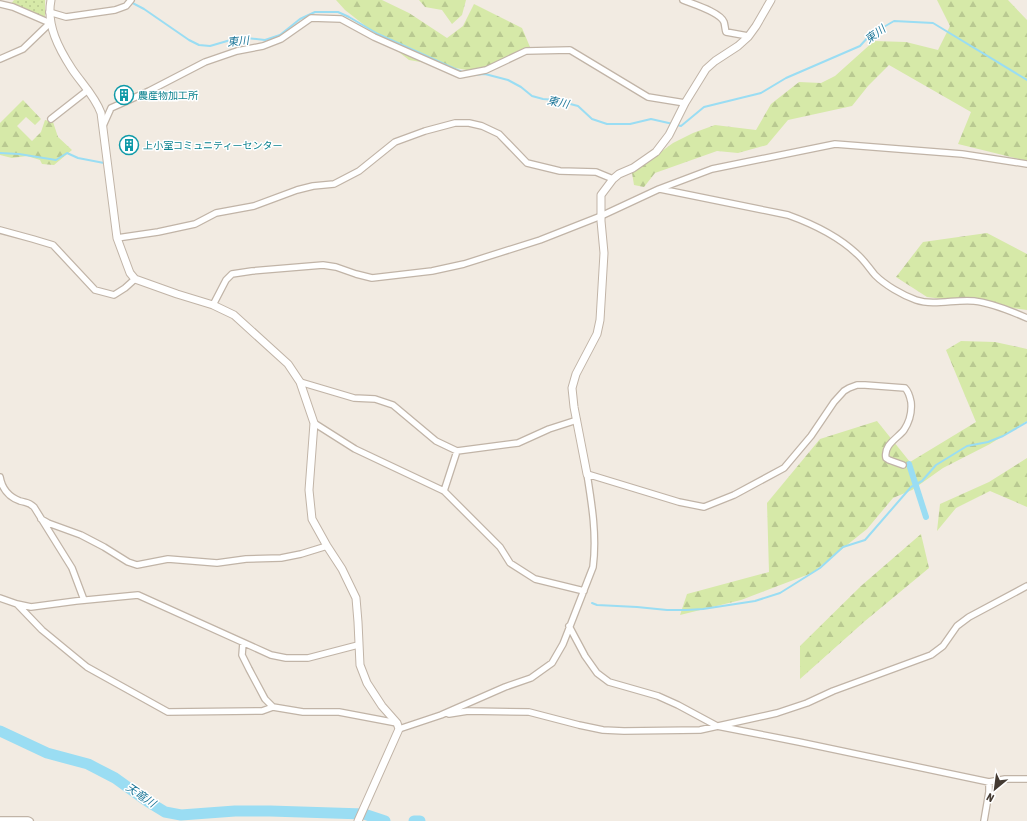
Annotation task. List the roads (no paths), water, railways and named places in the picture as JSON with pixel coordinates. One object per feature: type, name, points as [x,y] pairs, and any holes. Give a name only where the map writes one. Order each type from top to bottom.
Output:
[{"type":"street","points":[[51,0],[49,12],[50,23],[56,39],[73,70],[98,105],[101,113],[117,238],[130,273],[134,278],[177,294],[213,305],[234,315],[288,364],[300,382],[314,423],[309,490],[312,519],[342,569],[356,598],[360,665],[367,683],[382,706],[398,726]]},
{"type":"street","points":[[49,12],[66,17],[116,10],[126,6],[131,0]]},
{"type":"street","points":[[683,0],[708,10],[721,18],[724,21],[726,32],[748,36]]},
{"type":"street","points":[[441,715],[531,678],[552,663],[563,644],[593,566],[595,553],[593,509],[576,420],[572,388],[576,374],[597,334],[600,320],[604,252],[601,195],[620,174],[633,168],[656,152],[668,135],[685,103],[706,69],[715,61],[738,46],[748,36],[756,26],[771,0]]},
{"type":"street","points":[[0,4],[13,7],[50,23]]},
{"type":"street","points":[[103,126],[111,108],[149,91],[205,62],[237,51],[263,46],[281,39],[311,18],[341,19],[374,38],[460,75],[486,70],[526,51],[570,50],[648,97],[685,103]]},
{"type":"street","points":[[0,59],[23,49],[50,23]]},
{"type":"street","points":[[51,119],[88,90]]},
{"type":"street","points":[[117,238],[158,232],[196,224],[216,213],[254,206],[297,190],[313,186],[334,184],[359,171],[395,142],[425,131],[455,123],[469,123],[482,126],[499,134],[527,163],[560,171],[596,172],[614,179]]},
{"type":"street","points":[[213,305],[226,280],[232,274],[323,265],[336,267],[372,278],[432,271],[464,264],[540,240],[601,216],[659,189],[712,169],[836,144],[962,154],[1027,164]]},
{"type":"street","points":[[659,189],[788,215],[808,222],[831,234],[857,254],[876,276],[894,289],[917,301],[974,301],[988,304],[1027,318]]},
{"type":"street","points":[[0,230],[33,238],[53,245],[95,290],[104,294],[114,295],[125,288],[134,278]]},
{"type":"street","points":[[300,382],[354,398],[375,399],[393,405],[436,441],[457,451],[518,444],[549,429],[576,420]]},
{"type":"street","points":[[587,474],[679,502],[704,507],[734,495],[784,468],[811,436],[834,402],[844,391],[857,385],[905,388],[907,390],[911,401],[911,416],[904,429],[887,448],[886,455],[890,460],[903,465]]},
{"type":"street","points":[[314,423],[355,449],[444,491],[500,548],[510,563],[535,579],[584,591]]},
{"type":"street","points":[[444,491],[457,451]]},
{"type":"street","points":[[0,477],[1,483],[7,493],[20,500],[29,502],[34,507],[72,568],[84,600]]},
{"type":"street","points":[[41,519],[81,535],[128,562],[137,565],[168,559],[217,563],[246,559],[281,558],[327,546]]},
{"type":"street","points":[[17,604],[42,630],[87,667],[168,712],[262,711],[273,707],[302,712],[339,712],[398,726],[441,715],[468,711],[529,712],[603,730],[700,730],[777,713],[807,703],[833,691],[931,655],[943,646],[957,626],[969,617],[1027,586]]},
{"type":"street","points":[[0,598],[31,607],[138,595],[242,643],[271,655],[286,658],[308,658],[358,645]]},
{"type":"street","points":[[569,626],[585,656],[597,673],[609,682],[658,696],[718,726],[989,782],[1005,779],[1027,779]]},
{"type":"street","points":[[242,643],[242,655],[265,699],[273,707]]},
{"type":"street","points":[[358,821],[398,726]]},
{"type":"street","points":[[984,821],[989,792],[989,782]]},
{"type":"street","points":[[0,820],[30,821]]},
{"type":"waterway","name":"東川","points":[[127,0],[144,9],[189,40],[199,45],[210,46],[234,39],[246,38],[265,40],[280,35],[300,19],[315,12],[338,12],[378,34],[462,72]]},
{"type":"waterway","name":"東川","points":[[677,125],[681,126],[704,107],[761,93],[786,78],[860,46],[870,35],[894,21],[933,23],[1027,80]]},
{"type":"waterway","name":"東川","points":[[472,75],[485,74],[508,80],[521,87],[532,96],[578,106],[592,119],[607,124],[630,124],[651,119],[673,124]]},
{"type":"waterway","points":[[0,153],[19,154],[56,160],[67,153],[78,158],[104,163]]},
{"type":"waterway","points":[[592,603],[597,605],[686,610],[703,609],[755,601],[780,593],[820,568],[843,547],[865,540],[911,487],[922,481],[936,465],[967,446],[988,442],[1003,436],[1027,422]]},
{"type":"waterway","points":[[909,464],[926,517]]},
{"type":"waterway","name":"天竜川","points":[[0,731],[47,753],[88,764],[115,778],[165,812],[181,815],[235,811],[364,814],[385,821]]},
{"type":"waterway","name":"天竜川","points":[[414,821],[420,821]]},
{"type":"place","name":"農産物加工所","points":[[124,95]]},
{"type":"place","name":"上小室コミュニティーセンター","points":[[129,145]]}]
